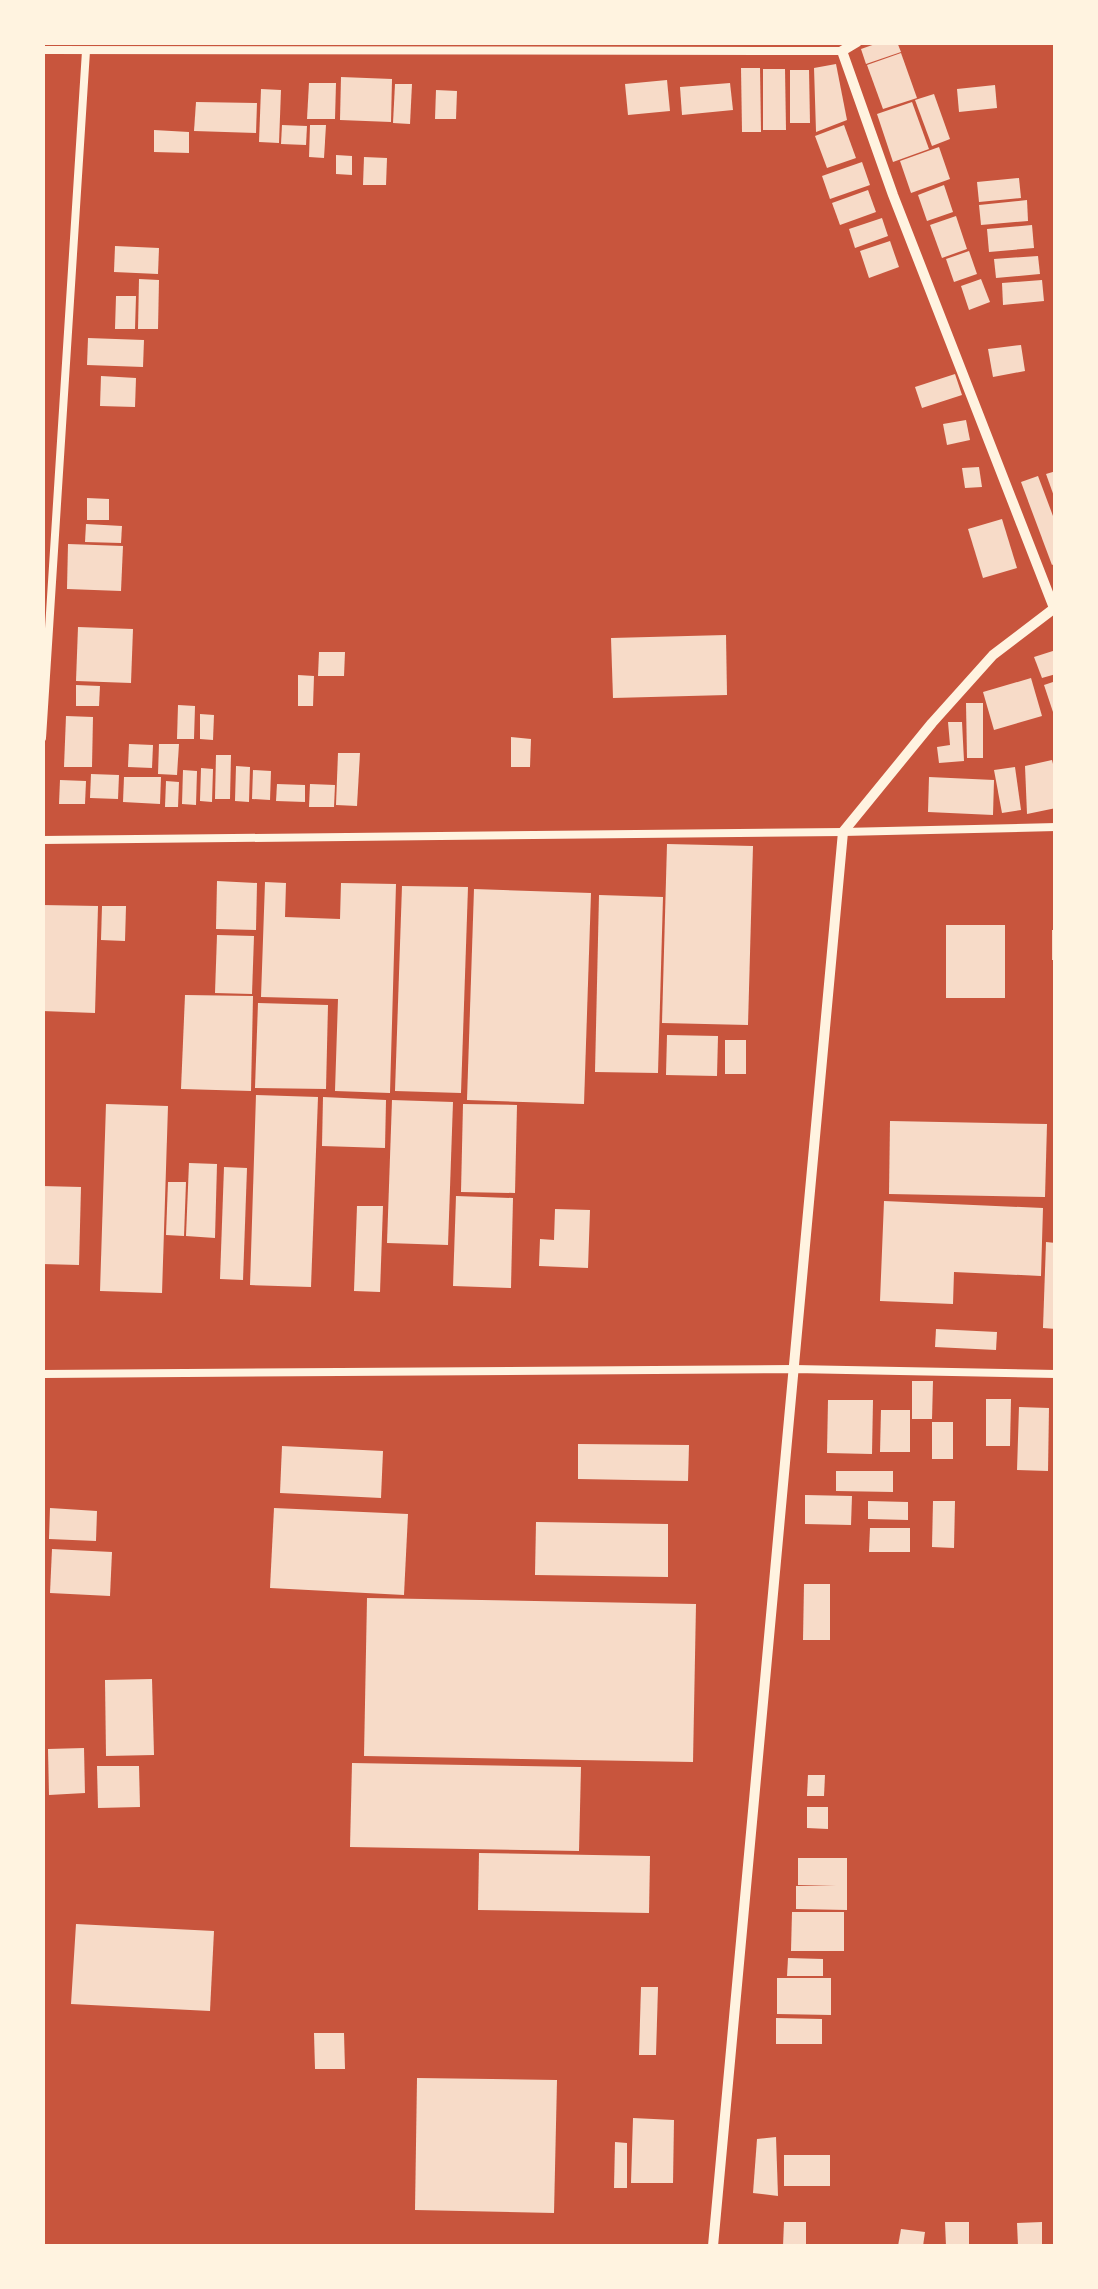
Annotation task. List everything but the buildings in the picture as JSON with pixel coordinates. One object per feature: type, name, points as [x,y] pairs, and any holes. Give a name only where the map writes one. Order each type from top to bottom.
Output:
[{"type":"street","points":[[713,2246],[843,832],[993,656],[1055,607],[893,195],[842,51],[857,42]]},
{"type":"lane","points":[[42,50],[842,51]]},
{"type":"lane","points":[[42,738],[86,51]]},
{"type":"lane","points":[[42,840],[1056,827]]},
{"type":"lane","points":[[42,1374],[794,1369],[1056,1374]]}]
